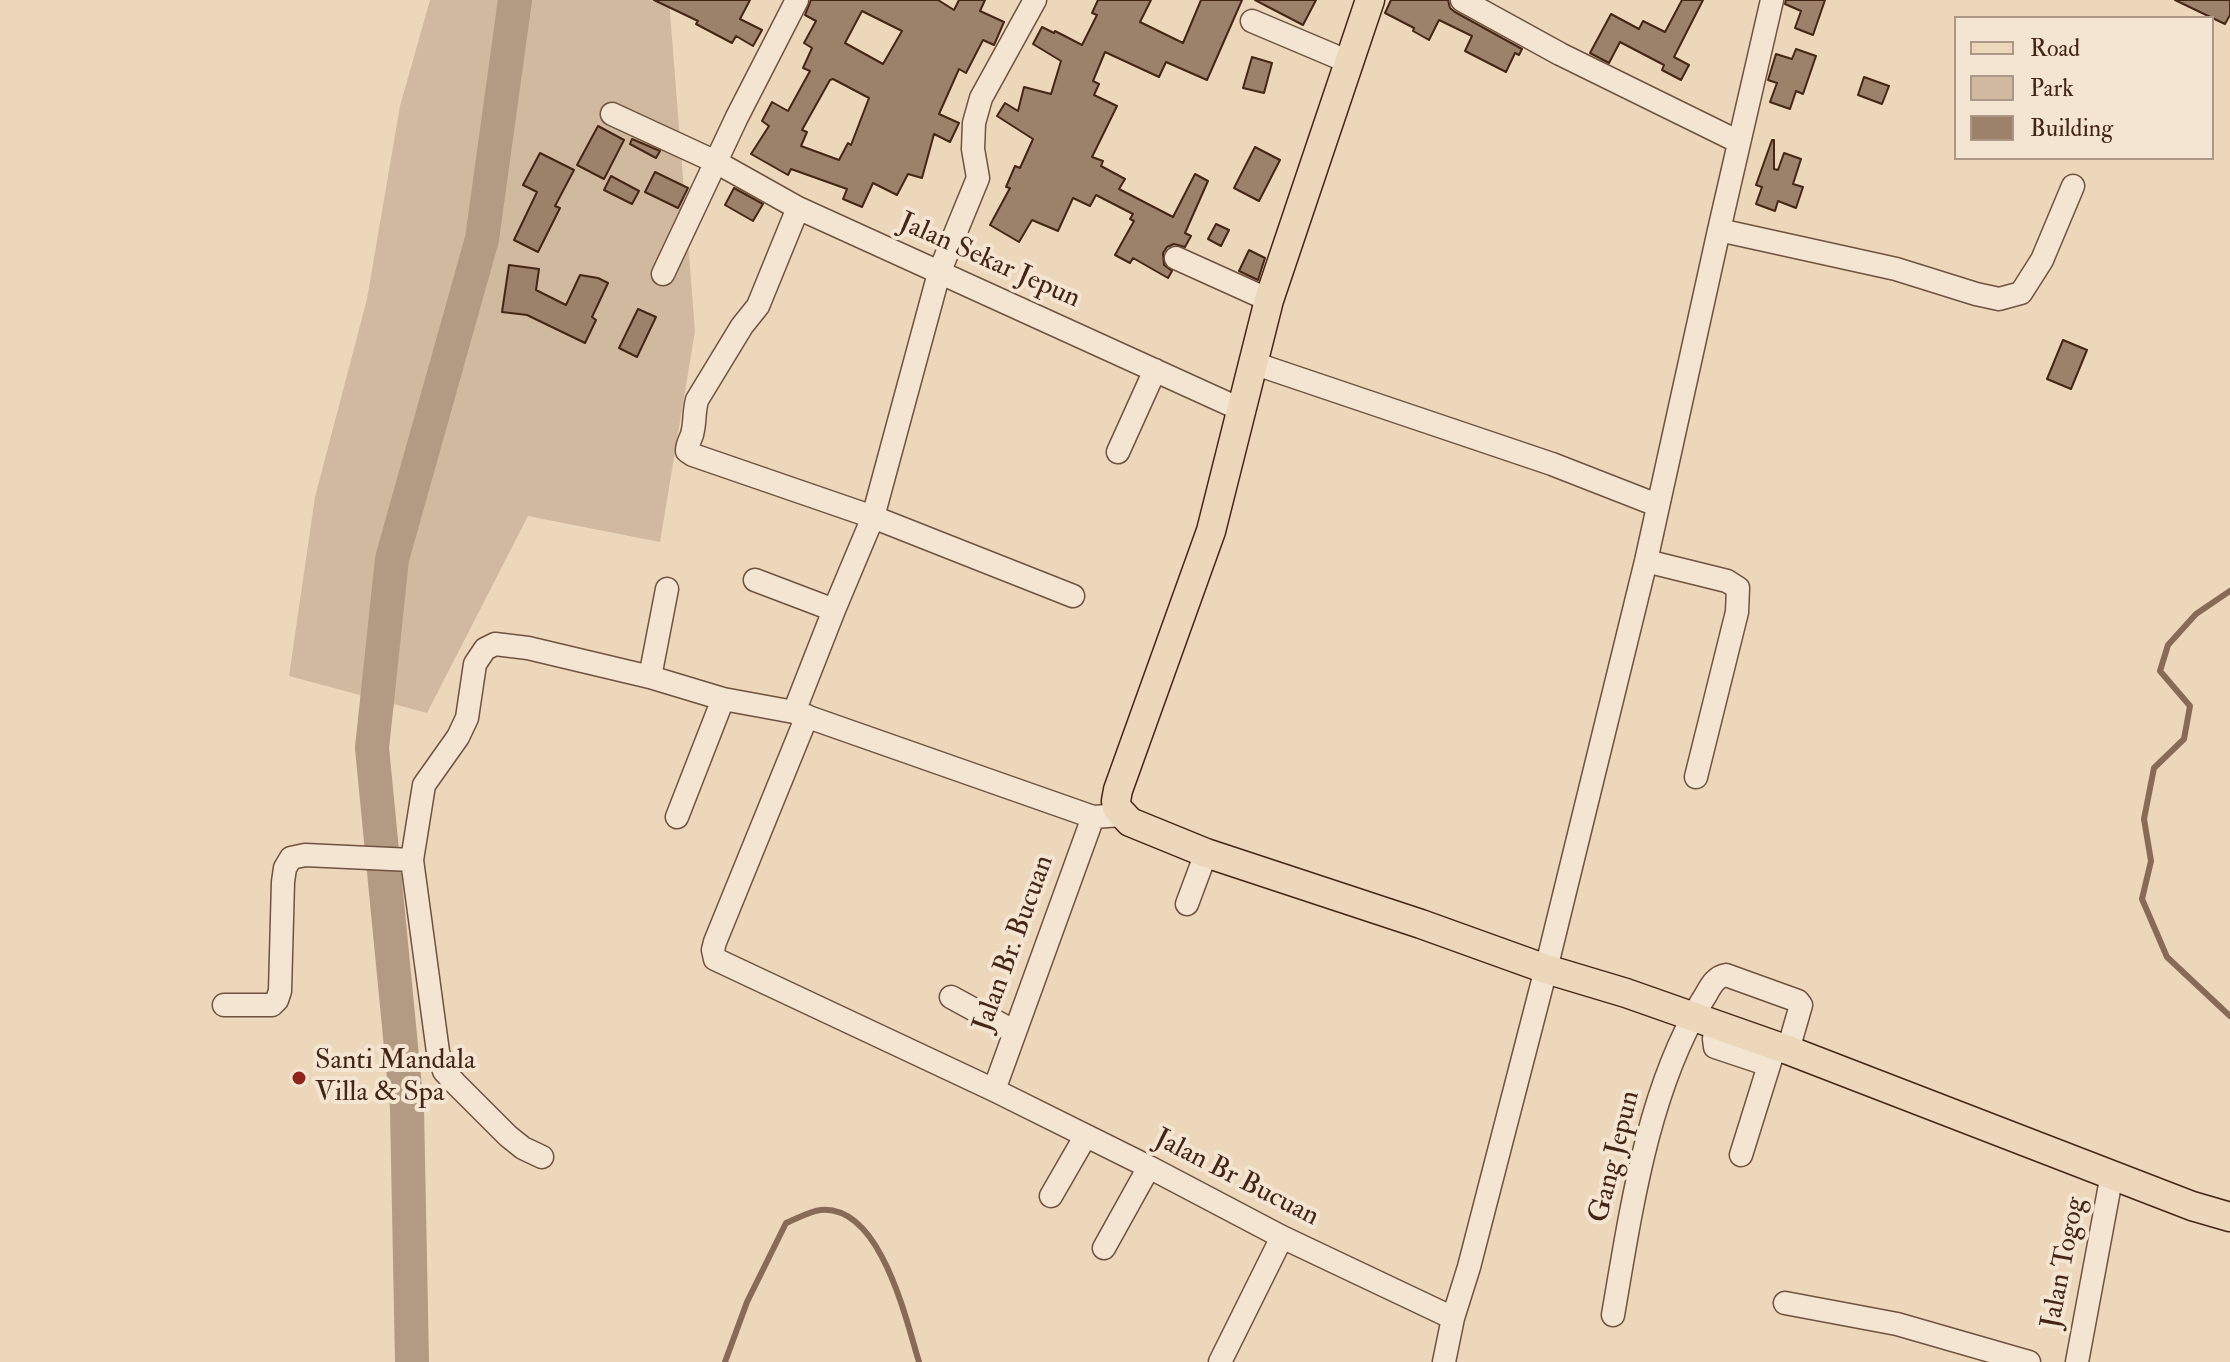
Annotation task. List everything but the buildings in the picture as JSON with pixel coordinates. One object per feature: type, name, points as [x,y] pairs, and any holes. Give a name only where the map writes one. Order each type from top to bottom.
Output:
[{"type":"main road","points":[[1370,0],[1269,300],[1211,531],[1118,790],[1116,801],[1122,815],[1141,828],[1206,853],[1546,969],[1626,993],[1777,1054],[2112,1174],[2192,1206],[2230,1217]]},
{"type":"street","points":[[663,274],[797,0]]},
{"type":"street","points":[[800,714],[834,610],[873,517],[939,273],[978,178],[973,149],[974,123],[981,98],[1035,0]]},
{"type":"street","points":[[1462,0],[1560,54],[1739,142]]},
{"type":"street","points":[[1444,1362],[1546,969],[1646,561],[1772,0]]},
{"type":"street","points":[[1252,21],[1349,62]]},
{"type":"street","name":"Jalan Sekar Jepun","points":[[612,114],[716,162],[798,208],[1242,410]]},
{"type":"street","points":[[1719,230],[1896,269],[1999,299],[2021,293],[2042,260],[2073,186]]},
{"type":"street","points":[[798,208],[758,306],[742,326],[697,400],[687,451],[873,517],[1073,596]]},
{"type":"street","points":[[1176,258],[1269,300]]},
{"type":"street","points":[[1253,363],[1552,464],[1657,505]]},
{"type":"street","points":[[1118,452],[1155,370]]},
{"type":"street","points":[[1646,561],[1727,581],[1738,588],[1737,612],[1696,777]]},
{"type":"street","points":[[755,580],[834,610]]},
{"type":"street","points":[[650,677],[667,589]]},
{"type":"street","points":[[542,1157],[508,1136],[444,1071],[438,1052],[407,860],[424,785],[458,737],[467,718],[475,664],[485,649],[495,644],[528,648],[650,677],[723,699],[800,714],[1093,817],[1122,815]]},
{"type":"street","points":[[677,817],[723,699]]},
{"type":"street","name":"Jalan Br Bucuan","points":[[800,714],[715,942],[713,956],[719,962],[994,1090],[1282,1237],[1453,1318]]},
{"type":"street","name":"Jalan Br. Bucuan","points":[[994,1090],[1093,817]]},
{"type":"street","points":[[1187,904],[1206,853]]},
{"type":"street","points":[[224,1005],[272,1005],[277,1000],[280,991],[283,882],[285,868],[291,858],[305,855],[407,860]]},
{"type":"street","name":"Gang Jepun","points":[[1613,1315],[1629,1223],[1658,1105],[1704,1022],[1715,980],[1721,975],[1791,997],[1801,1005],[1777,1054]]},
{"type":"street","points":[[951,997],[1015,1032]]},
{"type":"street","points":[[1741,1155],[1777,1054]]},
{"type":"street","points":[[1051,1196],[1085,1137]]},
{"type":"street","points":[[1104,1248],[1149,1167]]},
{"type":"street","name":"Jalan Togog","points":[[2077,1362],[2112,1174]]},
{"type":"street","points":[[1220,1362],[1282,1237]]},
{"type":"street","points":[[1785,1303],[1897,1324],[2029,1362]]},
{"type":"green space","points":[[430,0],[669,0],[695,331],[660,542],[528,516],[427,713],[289,676],[315,497],[367,299],[400,106]]},
{"type":"waterway","points":[[412,1362],[407,1108],[372,748],[392,559],[482,239],[515,0]]},
{"type":"waterway","points":[[2230,591],[2196,614],[2168,645],[2160,671],[2190,706],[2184,739],[2154,768],[2144,819],[2151,861],[2142,899],[2167,957],[2230,1016]]},
{"type":"waterway","points":[[725,1362],[747,1302],[786,1223],[821,1210],[842,1213],[860,1226],[875,1245],[898,1294],[919,1362]]},
{"type":"place","name":"Santi Mandala Villa & Spa","points":[[299,1078]]}]
